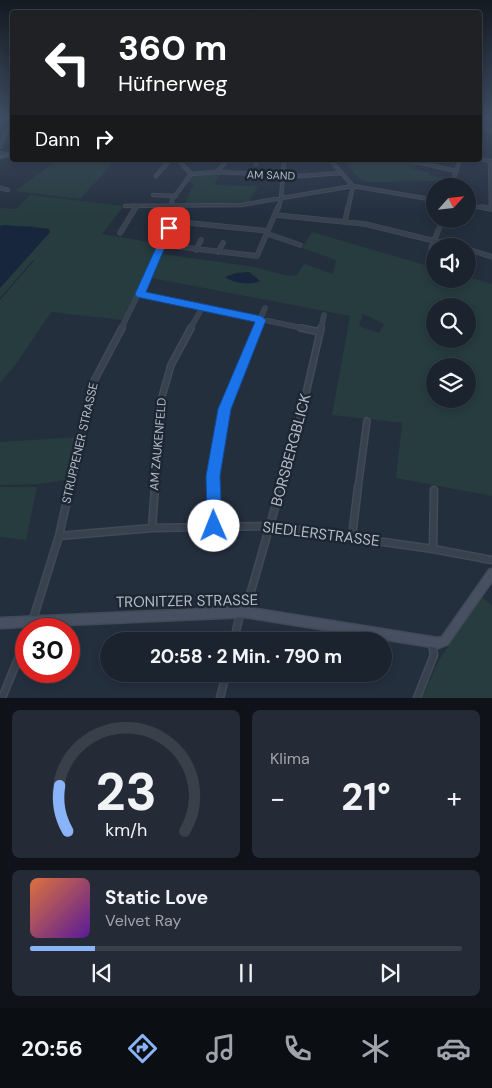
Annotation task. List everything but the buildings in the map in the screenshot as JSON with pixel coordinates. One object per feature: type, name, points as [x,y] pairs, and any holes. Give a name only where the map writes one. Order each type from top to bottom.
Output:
[{"type":"street","points":[[0,153],[10,154]]},
{"type":"street","points":[[0,157],[10,154]]},
{"type":"street","points":[[476,206],[491,209],[491,161]]},
{"type":"street","points":[[156,176],[168,162]]},
{"type":"street","points":[[180,162],[190,172]]},
{"type":"street","points":[[217,172],[225,162]]},
{"type":"street","points":[[163,245],[256,256],[276,215],[281,199],[284,162]]},
{"type":"street","points":[[332,162],[353,186]]},
{"type":"street","points":[[417,162],[456,171]]},
{"type":"street","points":[[454,178],[459,162]]},
{"type":"street","name":"AM SAND","points":[[190,172],[282,176],[341,173]]},
{"type":"street","name":"STRUPPENER STRASSE","points":[[34,618],[59,536],[94,381],[140,294],[163,245],[169,228],[171,206],[190,172]]},
{"type":"street","points":[[345,221],[353,186]]},
{"type":"street","points":[[124,206],[236,205],[353,186],[426,198]]},
{"type":"street","points":[[0,188],[8,190]]},
{"type":"street","points":[[153,195],[176,196]]},
{"type":"street","points":[[120,233],[136,207]]},
{"type":"street","points":[[276,215],[341,223],[345,221],[426,239]]},
{"type":"street","points":[[190,223],[268,233],[300,246]]},
{"type":"street","points":[[196,250],[201,240]]},
{"type":"street","points":[[218,252],[223,243]]},
{"type":"street","points":[[476,252],[492,257]]},
{"type":"street","points":[[140,294],[320,332]]},
{"type":"street","name":"AM ZAUKENFELD","points":[[152,528],[161,400],[170,365],[202,308]]},
{"type":"street","points":[[214,526],[213,476],[224,409],[265,308]]},
{"type":"street","name":"BORSBERGBLICK","points":[[237,632],[271,526],[296,436],[324,315]]},
{"type":"street","points":[[352,537],[367,421]]},
{"type":"street","points":[[433,549],[434,490]]},
{"type":"street","name":"SIEDLERSTRASSE","points":[[59,536],[152,528],[271,526],[433,549],[492,560]]},
{"type":"street","points":[[417,698],[434,655],[432,644],[445,641],[492,573]]},
{"type":"street","name":"TRONITZER STRASSE","points":[[80,622],[243,612],[432,644]]},
{"type":"street","name":"TRONITZER STRASSE","points":[[0,623],[15,624]]},
{"type":"street","points":[[2,698],[15,666]]},
{"type":"street","points":[[220,698],[224,682]]},
{"type":"green space","points":[[43,162],[114,162],[80,199],[15,191],[52,164]]},
{"type":"green space","points":[[346,162],[419,162],[414,169],[430,173],[429,175],[445,178],[426,178],[426,181],[368,182],[359,179]]},
{"type":"green space","points":[[199,173],[221,173],[214,185],[258,186],[249,202],[184,205],[194,184],[187,181]]},
{"type":"green space","points":[[30,195],[124,206],[102,234],[161,244],[122,320],[51,312],[16,364],[0,383],[0,288],[50,232],[48,229],[30,226],[0,226],[0,208],[16,209]]},
{"type":"green space","points":[[312,232],[426,265],[426,288],[476,288],[476,279],[492,284],[492,496],[396,478],[402,423],[332,415],[350,316],[152,278],[162,254],[255,267],[284,275],[296,276],[304,264],[333,274],[336,260],[302,248]],"holes":[[[363,314],[384,324],[379,333],[359,326]]]},
{"type":"green space","points":[[77,437],[68,480],[37,484],[0,485],[0,442]]},
{"type":"green space","points":[[0,487],[37,487],[26,540],[0,537]]},
{"type":"green space","points":[[482,597],[492,606],[492,698],[422,698],[439,660]]},
{"type":"water","points":[[0,226],[49,229],[50,232],[0,288]]},
{"type":"water","points":[[249,272],[260,281],[256,283],[242,283],[225,277],[236,273]]},
{"type":"waterway","points":[[0,299],[33,261]]},
{"type":"route","points":[[169,228],[140,294],[261,320],[224,409],[213,476],[214,526]]}]
